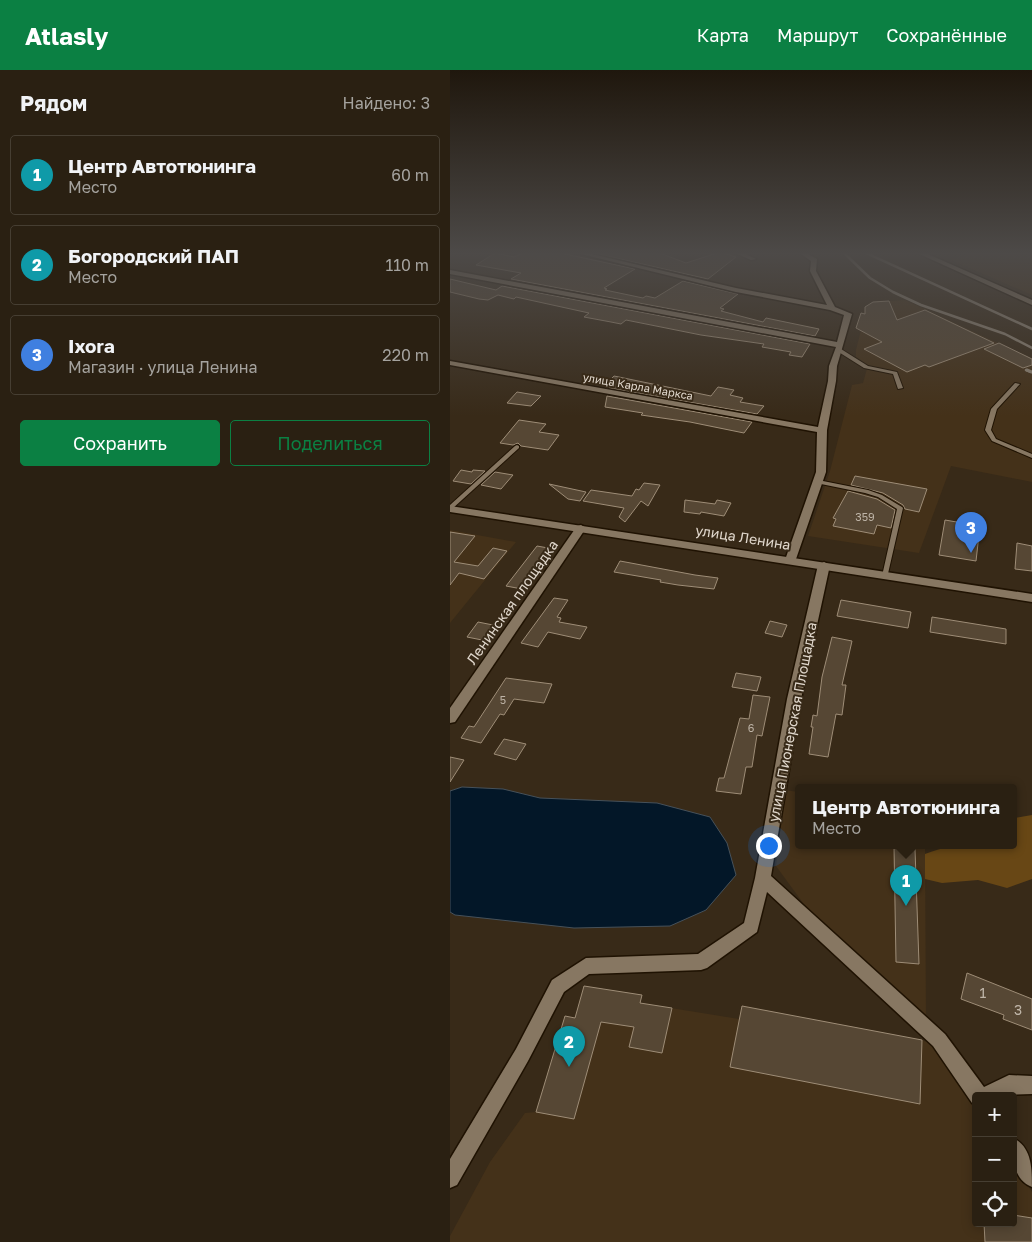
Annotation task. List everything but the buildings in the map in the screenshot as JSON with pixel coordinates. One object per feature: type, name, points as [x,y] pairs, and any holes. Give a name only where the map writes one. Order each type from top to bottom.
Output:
[{"type":"street","points":[[630,307],[840,347]]},
{"type":"street","points":[[791,560],[821,472],[822,430],[832,381],[832,366],[840,347],[848,314],[825,307]]},
{"type":"street","name":"улица Карла Маркса","points":[[450,363],[822,430]]},
{"type":"street","name":"улица Ленина","points":[[450,509],[1032,598]]},
{"type":"street","name":"Ленинская площадка","points":[[450,718],[581,528]]},
{"type":"street","name":"улица Пионерская Площадка","points":[[450,1178],[522,1055],[558,986],[586,966],[701,962],[751,927],[763,878],[794,699],[824,565]]},
{"type":"street","points":[[763,878],[940,1040],[976,1092]]},
{"type":"street","points":[[994,1092],[1009,1084],[1032,1085]]},
{"type":"street","points":[[1017,1154],[1032,1177]]},
{"type":"lane","points":[[840,347],[866,367],[895,373],[900,388]]},
{"type":"lane","points":[[1017,384],[994,409],[988,430],[994,440],[1032,456]]},
{"type":"lane","points":[[450,509],[517,448]]},
{"type":"lane","points":[[818,482],[866,491],[880,496],[900,508],[885,576]]},
{"type":"shaded area","points":[[865,307],[919,307],[1032,359],[1032,482],[951,466],[919,553],[808,536],[830,471],[852,385],[863,383],[868,365],[856,357],[863,322],[858,321],[861,313],[865,314]]},
{"type":"shaded area","points":[[450,530],[516,542],[450,623]]},
{"type":"shaded area","points":[[785,790],[795,792],[795,849],[925,849],[926,1021],[806,907],[776,866]]},
{"type":"shaded area","points":[[1032,815],[1032,879],[1007,888],[978,880],[942,883],[925,879],[925,854],[936,850],[1017,849],[1017,818]]},
{"type":"shaded area","points":[[584,986],[642,995],[640,1003],[739,1019],[742,1006],[922,1040],[937,1046],[972,1099],[972,1227],[1017,1227],[1017,1169],[1032,1192],[1032,1242],[450,1242],[450,1236],[490,1162],[525,1113],[536,1112],[565,1016],[575,1018]]},
{"type":"water","points":[[462,787],[503,789],[540,798],[657,803],[710,817],[727,843],[736,875],[706,910],[670,926],[574,928],[455,915],[450,912],[450,791]]},
{"type":"railway","points":[[926,307],[1005,334],[1032,348]]},
{"type":"railway","points":[[983,307],[1032,329]]},
{"type":"railway","points":[[1026,370],[1031,372]]},
{"type":"railway","points":[[1027,370],[1032,372]]},
{"type":"place","name":"Ixora","points":[[971,553]]},
{"type":"place","name":"Центр Автотюнинга","points":[[906,906]]},
{"type":"place","name":"Богородский ПАП","points":[[569,1067]]}]
